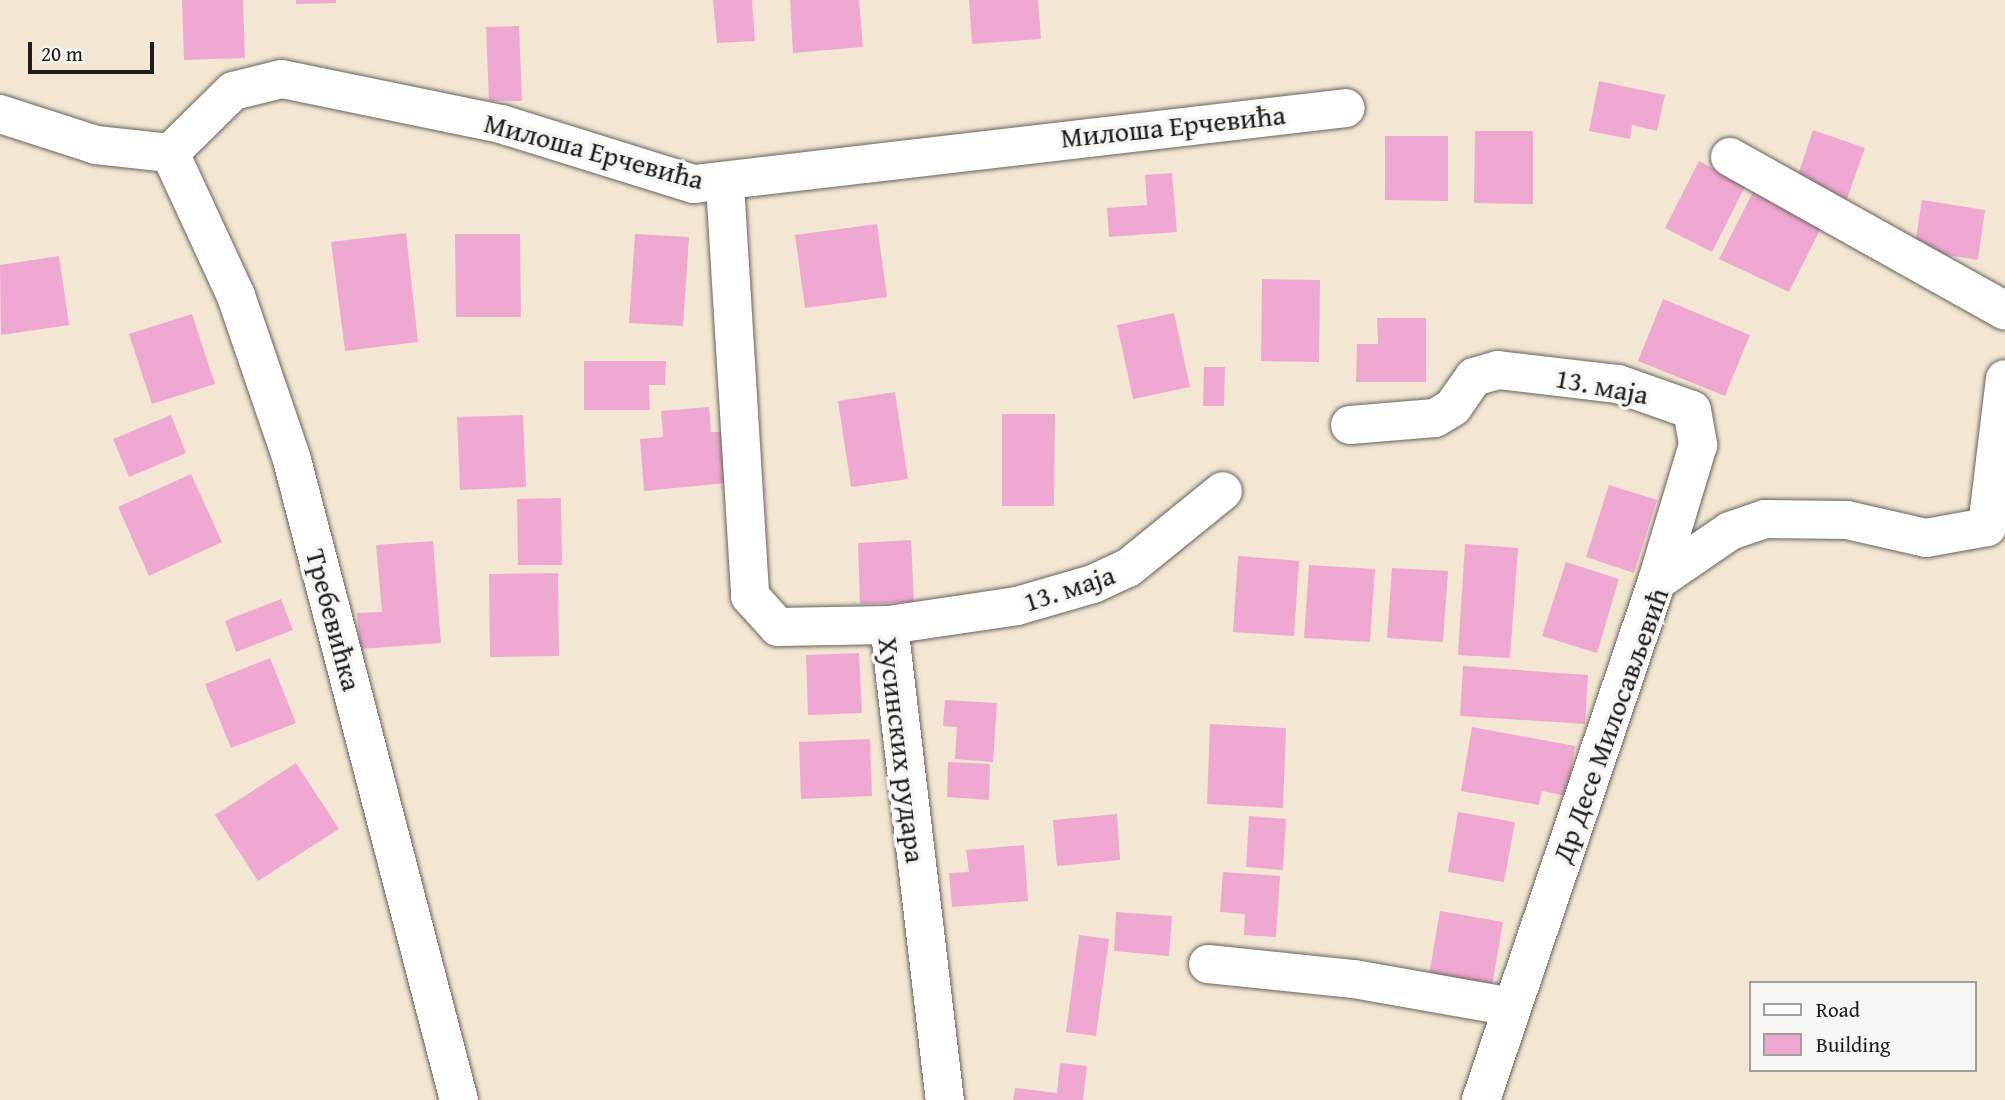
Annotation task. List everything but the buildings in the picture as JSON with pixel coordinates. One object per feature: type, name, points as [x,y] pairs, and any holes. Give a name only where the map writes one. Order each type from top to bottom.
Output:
[{"type":"street","name":"Милоша Ерчевића","points":[[170,153],[233,92],[282,79],[502,124],[694,184],[725,184],[1130,129],[1346,108]]},
{"type":"street","points":[[0,114],[96,145],[170,153]]},
{"type":"street","name":"Требевићка","points":[[170,153],[236,296],[292,460],[459,1100]]},
{"type":"street","points":[[1730,157],[2005,311]]},
{"type":"street","name":"Хусинских рудара","points":[[725,184],[750,596],[778,627],[889,625],[945,1100]]},
{"type":"street","name":"13. маја","points":[[1350,425],[1435,418],[1453,407],[1474,377],[1498,370],[1618,384],[1692,410],[1698,445],[1657,581]]},
{"type":"street","name":"Др Десе Милосављевић","points":[[1480,1100],[1507,1006],[1657,581],[1730,531],[1765,519],[1847,520],[1927,538],[1996,526],[2005,379]]},
{"type":"street","name":"13. маја","points":[[889,625],[1017,606],[1093,584],[1128,568],[1223,491]]},
{"type":"street","points":[[1208,964],[1354,979],[1507,1006]]}]
